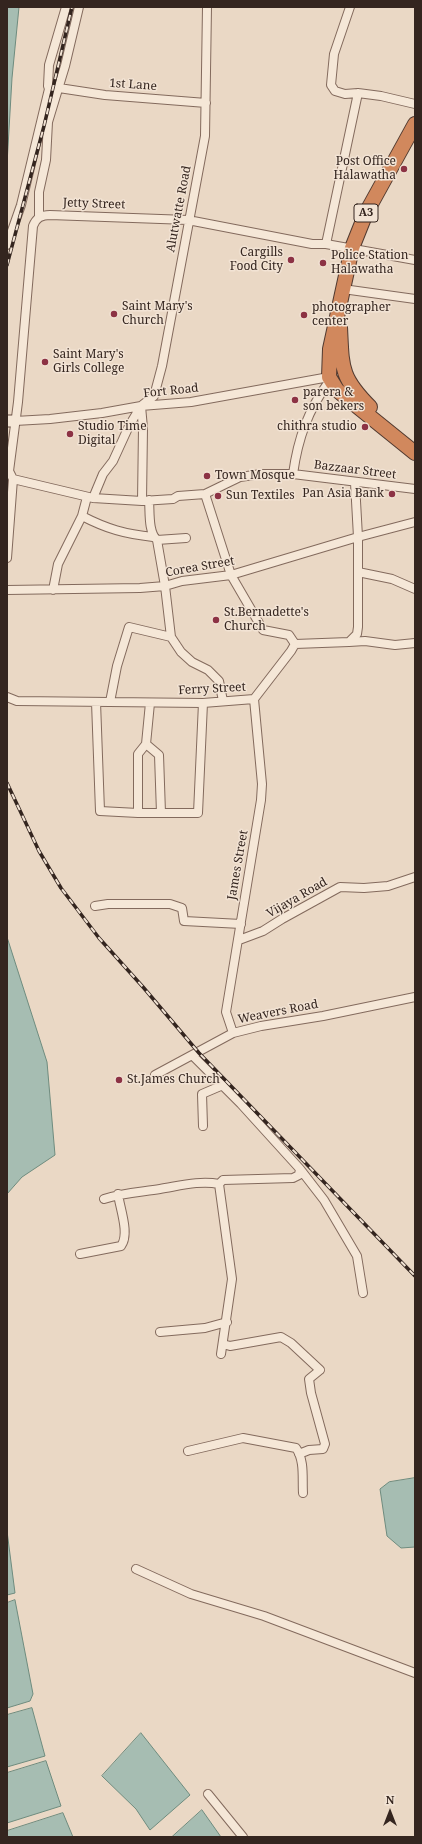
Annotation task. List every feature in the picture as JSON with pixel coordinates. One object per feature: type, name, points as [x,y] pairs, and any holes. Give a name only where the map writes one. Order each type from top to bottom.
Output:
[{"type":"highway","name":"A3","points":[[329,377],[330,349],[340,310],[352,248],[366,213],[415,124]]},
{"type":"highway","name":"A3","points":[[340,310],[341,356],[344,372],[360,396],[415,445]]},
{"type":"highway","points":[[329,377],[334,383],[340,383],[344,378],[344,372]]},
{"type":"highway","points":[[329,377],[338,390],[415,453]]},
{"type":"street","points":[[7,558],[13,479],[9,471],[11,421],[18,402],[33,226],[35,220],[39,217],[39,192],[46,160],[48,122],[55,90],[49,65],[66,7]]},
{"type":"street","points":[[7,245],[21,205],[79,7]]},
{"type":"street","name":"Alutwatte Road","points":[[54,590],[58,564],[90,497],[103,474],[113,461],[129,426],[141,406],[154,396],[177,288],[188,220],[205,136],[207,7]]},
{"type":"street","points":[[350,7],[334,54],[331,85],[335,91],[345,94],[358,93],[403,100],[415,104]]},
{"type":"street","name":"1st Lane","points":[[55,90],[206,103]]},
{"type":"street","points":[[326,244],[358,93]]},
{"type":"street","name":"Jetty Street","points":[[39,217],[50,214],[188,220],[312,244],[326,244],[352,248],[415,260]]},
{"type":"street","points":[[343,289],[415,299]]},
{"type":"street","points":[[293,474],[298,446],[308,414],[329,377]]},
{"type":"street","name":"Fort Road","points":[[11,421],[50,419],[102,413],[141,406],[192,402],[329,377]]},
{"type":"street","points":[[141,406],[145,500],[165,586],[171,637],[181,652],[192,662],[208,670],[219,681],[223,701]]},
{"type":"street","name":"Bazzaar Street","points":[[13,479],[90,497],[145,500],[173,499],[178,496],[205,494],[240,477],[293,474],[355,483],[415,489]]},
{"type":"street","points":[[348,642],[357,634],[358,628],[358,537],[355,483]]},
{"type":"street","points":[[205,494],[231,575],[263,630],[289,635],[295,644],[365,641],[395,645],[415,643]]},
{"type":"street","points":[[82,516],[102,527],[128,534],[155,538],[186,538]]},
{"type":"street","name":"Corea Street","points":[[7,590],[140,588],[165,586],[182,581],[231,575],[358,537],[415,522]]},
{"type":"street","points":[[358,572],[392,579],[415,588]]},
{"type":"street","points":[[110,702],[117,666],[129,628],[171,637]]},
{"type":"street","name":"Ferry Street","points":[[7,697],[17,701],[150,703],[202,703],[254,699],[295,644]]},
{"type":"street","name":"James Street","points":[[233,1033],[226,1012],[239,940],[244,896],[262,800],[262,784],[254,699]]},
{"type":"street","points":[[96,702],[100,811],[138,813],[198,813],[199,752],[202,703]]},
{"type":"street","points":[[138,813],[138,754],[146,744],[150,703]]},
{"type":"street","points":[[146,744],[159,755],[162,813]]},
{"type":"street","name":"Vijaya Road","points":[[239,940],[263,931],[340,887],[364,888],[388,886],[415,878]]},
{"type":"street","points":[[95,906],[108,904],[170,904],[182,908],[184,921],[241,924]]},
{"type":"street","name":"Weavers Road","points":[[155,1075],[193,1056],[233,1033],[261,1026],[323,1016],[415,997]]},
{"type":"street","points":[[193,1056],[300,1169],[324,1200],[357,1256],[363,1293]]},
{"type":"street","points":[[203,1126],[202,1094],[222,1086]]},
{"type":"street","points":[[219,1184],[222,1180],[293,1178],[299,1175],[300,1169]]},
{"type":"street","points":[[104,1199],[118,1194],[210,1182],[219,1184]]},
{"type":"street","points":[[219,1184],[232,1279],[227,1322],[221,1354]]},
{"type":"street","points":[[80,1254],[121,1246],[125,1241],[125,1231],[118,1194]]},
{"type":"street","points":[[160,1332],[205,1328],[227,1322]]},
{"type":"street","points":[[223,1344],[230,1346],[281,1337],[290,1343],[320,1370],[309,1379],[325,1444],[323,1449],[309,1450],[300,1454]]},
{"type":"street","points":[[188,1451],[243,1438],[296,1448],[300,1454],[303,1493]]},
{"type":"street","points":[[136,1569],[191,1594],[264,1616],[415,1673]]},
{"type":"street","points":[[208,1794],[243,1837]]},
{"type":"shaded area","points":[[7,7],[19,7],[12,78],[7,164]]},
{"type":"shaded area","points":[[7,937],[47,1062],[55,1155],[22,1177],[7,1194]]},
{"type":"shaded area","points":[[415,1478],[415,1547],[401,1548],[387,1536],[380,1489],[389,1482]]},
{"type":"shaded area","points":[[7,1531],[15,1593],[7,1595]]},
{"type":"shaded area","points":[[15,1600],[33,1694],[30,1701],[7,1708],[7,1603]]},
{"type":"shaded area","points":[[32,1708],[45,1756],[7,1767],[7,1715]]},
{"type":"shaded area","points":[[141,1733],[190,1795],[150,1830],[136,1809],[102,1776]]},
{"type":"shaded area","points":[[46,1761],[61,1806],[7,1823],[7,1773]]},
{"type":"shaded area","points":[[202,1810],[221,1837],[172,1837]]},
{"type":"shaded area","points":[[63,1813],[73,1837],[7,1837],[7,1831]]},
{"type":"railway","points":[[7,265],[44,126],[72,7]]},
{"type":"railway","points":[[7,783],[39,851],[61,888],[99,938],[199,1053],[415,1276]]},
{"type":"place","name":"Post Office Halawatha","points":[[404,169]]},
{"type":"place","name":"Cargills Food City","points":[[291,260]]},
{"type":"place","name":"Police Station Halawatha","points":[[323,263]]},
{"type":"place","name":"Saint Mary's Church","points":[[114,314]]},
{"type":"place","name":"photographer center","points":[[304,315]]},
{"type":"place","name":"Saint Mary's Girls College","points":[[45,362]]},
{"type":"place","name":"parera & son bekers","points":[[295,400]]},
{"type":"place","name":"chithra studio","points":[[365,427]]},
{"type":"place","name":"Studio Time Digital","points":[[70,434]]},
{"type":"place","name":"Town Mosque","points":[[207,476]]},
{"type":"place","name":"Pan Asia Bank","points":[[392,494]]},
{"type":"place","name":"Sun Textiles","points":[[218,496]]},
{"type":"place","name":"St.Bernadette's Church","points":[[216,620]]},
{"type":"place","name":"St.James Church","points":[[119,1080]]}]
